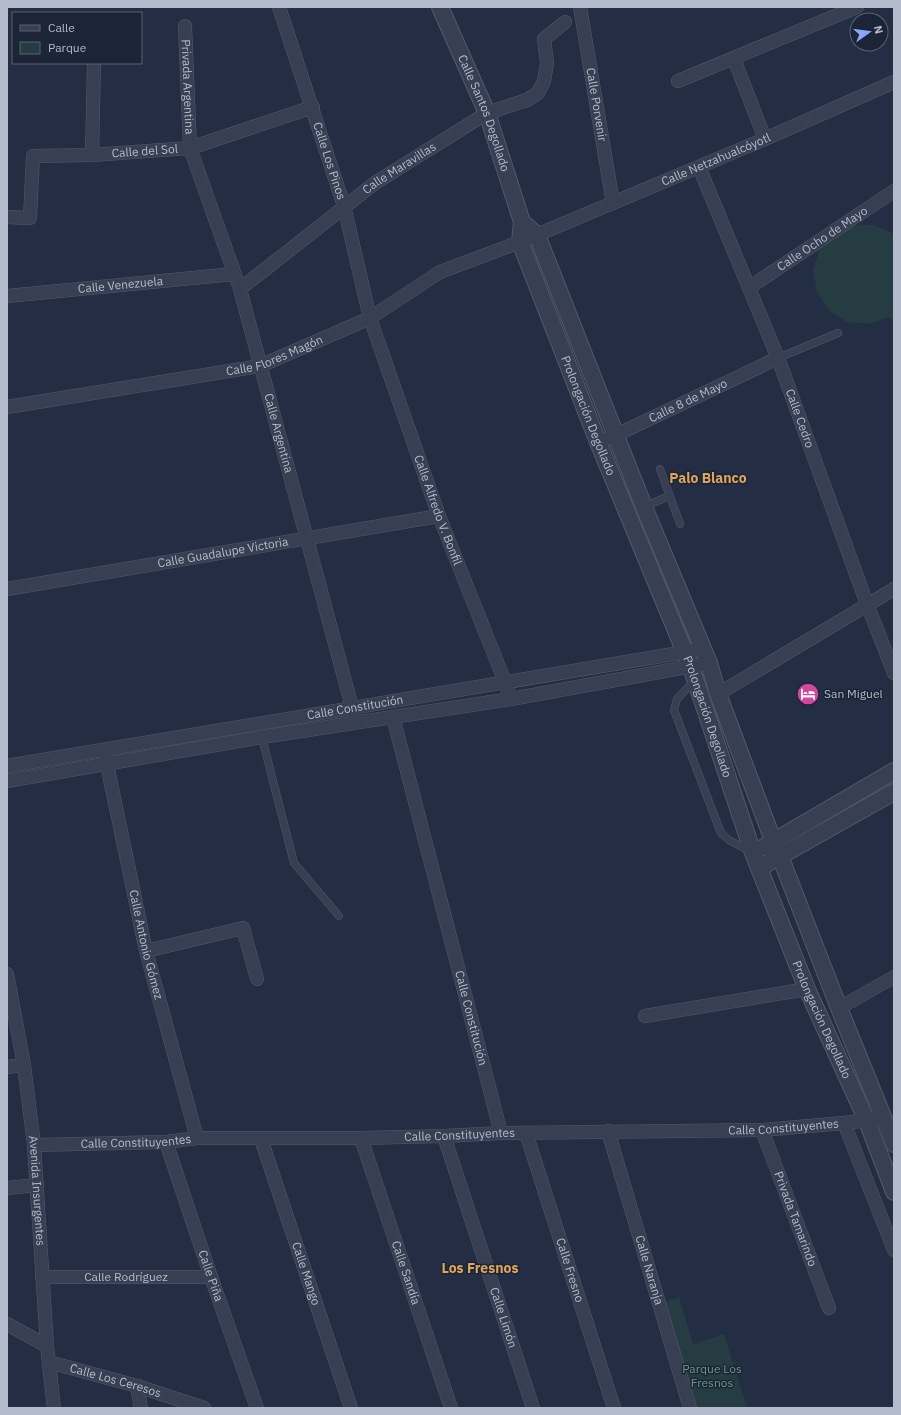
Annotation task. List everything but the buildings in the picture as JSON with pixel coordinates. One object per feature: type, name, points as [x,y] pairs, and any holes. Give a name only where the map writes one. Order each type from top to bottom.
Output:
[{"type":"street","name":"Calle Los Pinos","points":[[279,7],[344,206],[370,318]]},
{"type":"street","name":"Calle Santos Degollado","points":[[440,7],[487,113],[522,222],[520,242]]},
{"type":"street","points":[[678,81],[857,7]]},
{"type":"street","name":"Calle Porvenir","points":[[581,8],[613,203]]},
{"type":"street","name":"Calle Maravillas","points":[[240,289],[344,206],[376,183],[487,113],[527,100],[538,94],[544,81],[547,63],[544,39],[565,22]]},
{"type":"street","name":"Privada Argentina","points":[[185,26],[190,148]]},
{"type":"street","points":[[734,59],[765,139]]},
{"type":"street","points":[[92,155],[94,64]]},
{"type":"street","name":"Calle Netzahualcóyotl","points":[[520,242],[765,139],[894,82]]},
{"type":"street","name":"Calle del Sol","points":[[7,217],[30,218],[33,156],[92,155],[190,148],[312,108]]},
{"type":"street","name":"Calle Argentina","points":[[190,148],[240,289],[308,537],[356,722]]},
{"type":"street","name":"Calle Cedro","points":[[699,167],[750,287],[778,358],[867,604],[894,673]]},
{"type":"street","name":"Calle Ocho de Mayo","points":[[750,287],[894,191]]},
{"type":"street","points":[[522,222],[537,235]]},
{"type":"street","name":"Prolongación Degollado","points":[[537,235],[644,507],[706,656],[718,694],[777,849],[894,1144]]},
{"type":"street","name":"Prolongación Degollado","points":[[520,242],[598,442],[685,652],[753,853],[807,989],[868,1121],[894,1192]]},
{"type":"street","name":"Calle Flores Magón","points":[[7,407],[260,366],[370,318],[440,272],[520,242]]},
{"type":"street","name":"Calle Venezuela","points":[[7,296],[234,274]]},
{"type":"street","name":"Calle Alfredo V. Bonfil","points":[[370,318],[439,516],[506,682],[511,699]]},
{"type":"street","name":"Calle 8 de Mayo","points":[[598,442],[616,435],[778,358]]},
{"type":"street","name":"Calle Guadalupe Victoria","points":[[7,589],[439,516]]},
{"type":"street","points":[[718,694],[894,589]]},
{"type":"street","name":"Calle Constitución","points":[[7,766],[104,750],[260,730],[356,722],[693,674],[706,656],[685,652],[353,708],[260,730],[107,764],[7,781]]},
{"type":"street","name":"Calle Constitución","points":[[393,717],[501,1133]]},
{"type":"street","name":"Calle Antonio Gómez","points":[[104,750],[146,951],[197,1138]]},
{"type":"street","points":[[759,868],[777,849],[894,771]]},
{"type":"street","points":[[753,853],[777,849],[894,792]]},
{"type":"street","points":[[146,951],[243,928],[257,979]]},
{"type":"street","name":"Avenida Insurgentes","points":[[7,974],[24,1065],[34,1145],[47,1346],[54,1408]]},
{"type":"street","points":[[839,1008],[894,977]]},
{"type":"street","points":[[645,1016],[807,989]]},
{"type":"street","points":[[7,1067],[24,1065]]},
{"type":"street","name":"Calle Constituyentes","points":[[34,1145],[166,1142],[197,1138],[361,1138],[501,1133],[762,1130],[868,1121],[884,1117]]},
{"type":"street","points":[[844,1123],[894,1250]]},
{"type":"street","name":"Privada Tamarindo","points":[[762,1130],[829,1308]]},
{"type":"street","name":"Calle Naranja","points":[[608,1131],[690,1408]]},
{"type":"street","name":"Calle Fresno","points":[[526,1133],[614,1408]]},
{"type":"street","name":"Calle Limón","points":[[444,1136],[533,1408]]},
{"type":"street","name":"Calle Sandía","points":[[361,1138],[451,1408]]},
{"type":"street","name":"Calle Mango","points":[[261,1139],[351,1408]]},
{"type":"street","name":"Calle Piña","points":[[166,1142],[210,1277],[257,1408]]},
{"type":"street","points":[[7,1188],[37,1185]]},
{"type":"street","name":"Calle Rodríguez","points":[[42,1276],[210,1277]]},
{"type":"street","points":[[7,1324],[47,1346]]},
{"type":"street","name":"Calle Los Ceresos","points":[[49,1362],[137,1386],[204,1408]]},
{"type":"street","points":[[137,1386],[141,1408]]},
{"type":"lane","points":[[778,358],[838,332]]},
{"type":"lane","points":[[660,469],[680,524]]},
{"type":"lane","points":[[644,507],[669,496]]},
{"type":"lane","points":[[693,674],[677,700],[674,710],[721,833],[729,840],[753,853]]},
{"type":"lane","points":[[260,730],[294,863],[339,916]]},
{"type":"green space","points":[[852,225],[874,225],[894,234],[894,322],[889,317],[869,324],[847,322],[829,311],[817,292],[813,271],[819,250],[833,234]]},
{"type":"green space","name":"Parque Los Fresnos","points":[[679,1297],[693,1344],[724,1334],[747,1408],[696,1408],[663,1302]]},
{"type":"place","name":"San Miguel","points":[[808,694]]},
{"type":"district","name":"Palo Blanco","points":[[708,478]]},
{"type":"district","name":"Los Fresnos","points":[[480,1268]]}]
